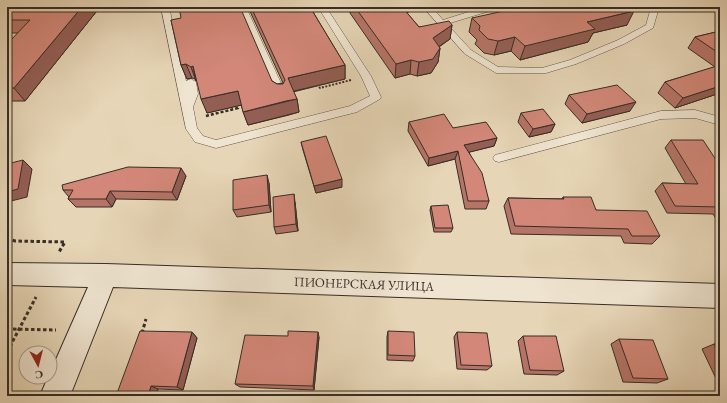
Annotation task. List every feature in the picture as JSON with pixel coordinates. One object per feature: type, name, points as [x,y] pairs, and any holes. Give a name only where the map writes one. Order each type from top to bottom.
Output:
[{"type":"main road","name":"ПИОНЕРСКАЯ УЛИЦА","points":[[7,274],[106,275],[720,296]]},
{"type":"main road","points":[[55,396],[106,275]]},
{"type":"lane","points":[[242,7],[281,94]]},
{"type":"lane","points":[[166,12],[192,129],[198,139],[216,144],[291,120],[353,109],[376,97],[366,76],[322,7]]},
{"type":"lane","points":[[427,7],[468,52],[496,70],[542,71],[573,62],[621,42],[650,26],[654,11],[651,7]]},
{"type":"lane","points":[[442,23],[493,7]]},
{"type":"lane","points":[[166,12],[176,23],[180,33]]},
{"type":"lane","points":[[187,110],[193,94],[191,82]]},
{"type":"lane","points":[[499,158],[660,116],[695,114],[720,121]]},
{"type":"path","points":[[317,83],[320,88],[366,76]]},
{"type":"path","points":[[189,120],[238,108],[236,101]]},
{"type":"path","points":[[139,340],[146,319]]},
{"type":"path","points":[[7,329],[57,330]]},
{"type":"building","points":[[7,7],[82,7],[14,88],[7,88],[7,44],[30,20],[7,20]]},
{"type":"building","points":[[179,7],[240,7],[272,81],[277,84],[283,84],[285,80],[251,7],[310,7],[345,65],[288,78],[297,99],[243,112],[238,91],[201,99],[193,66],[191,67],[186,64],[181,65],[171,20],[181,18]]},
{"type":"building","points":[[355,7],[403,7],[419,27],[449,21],[452,25],[433,38],[440,48],[433,59],[419,62],[411,60],[396,64]]},
{"type":"building","points":[[522,7],[635,7],[634,11],[587,22],[595,29],[525,46],[515,37],[498,41],[488,39],[479,30],[480,26],[472,18]]},
{"type":"building","points":[[720,31],[720,54],[695,37]]},
{"type":"building","points":[[720,65],[720,86],[683,98],[665,82]]},
{"type":"building","points":[[617,85],[636,102],[587,114],[569,95]]},
{"type":"building","points":[[543,109],[555,124],[533,129],[521,113]]},
{"type":"building","points":[[444,114],[453,128],[486,122],[497,138],[464,145],[482,173],[489,201],[468,201],[458,151],[429,158],[409,122]]},
{"type":"building","points":[[326,136],[342,179],[314,186],[301,142]]},
{"type":"building","points":[[671,140],[703,140],[720,166],[720,207],[675,206],[662,183],[698,184]]},
{"type":"building","points":[[23,160],[18,189],[7,192],[7,164]]},
{"type":"building","points":[[128,167],[181,168],[172,192],[110,191],[106,199],[68,199],[73,190],[63,190],[62,185]]},
{"type":"building","points":[[267,175],[269,205],[233,210],[233,180]]},
{"type":"building","points":[[294,194],[296,224],[274,227],[273,197]]},
{"type":"building","points":[[563,197],[591,197],[596,210],[647,211],[660,236],[632,236],[628,229],[515,226],[508,198],[564,199]]},
{"type":"building","points":[[448,205],[453,228],[435,228],[431,206]]},
{"type":"building","points":[[140,331],[192,332],[177,387],[151,386],[148,396],[116,396]]},
{"type":"building","points":[[288,331],[318,332],[313,386],[235,384],[245,335],[288,336]]},
{"type":"building","points":[[388,331],[414,332],[415,356],[388,355]]},
{"type":"building","points":[[457,332],[487,333],[492,366],[461,365]]},
{"type":"building","points":[[523,336],[556,336],[564,371],[530,370]]},
{"type":"building","points":[[619,339],[653,340],[668,379],[633,378]]},
{"type":"building","points":[[714,344],[720,344],[720,356]]}]
